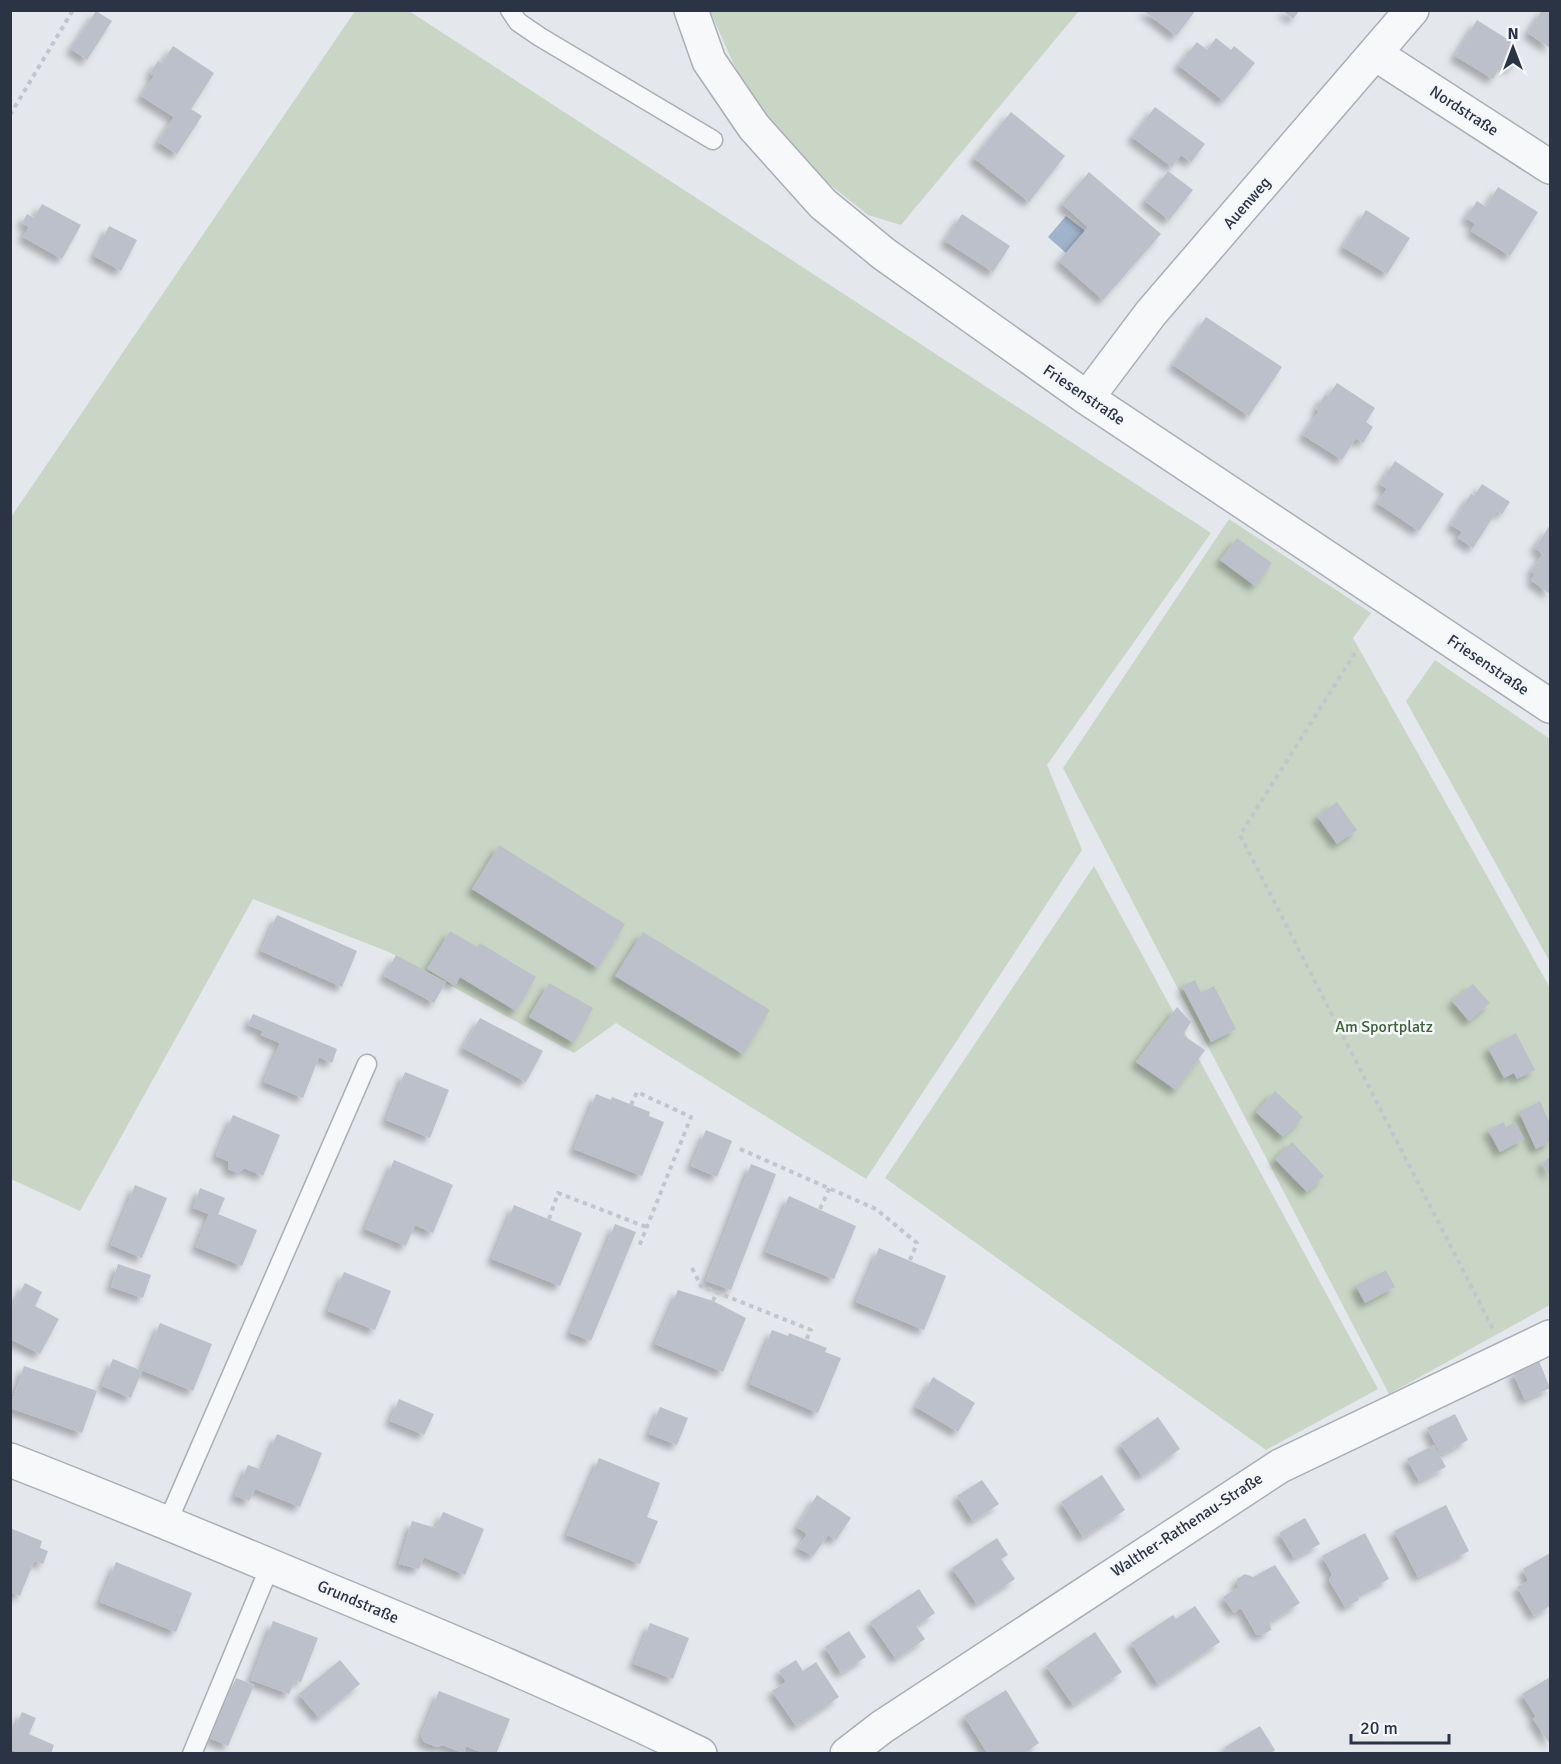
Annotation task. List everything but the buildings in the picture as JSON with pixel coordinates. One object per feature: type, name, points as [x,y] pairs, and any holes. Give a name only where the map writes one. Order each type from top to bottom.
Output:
[{"type":"street","name":"Friesenstraße","points":[[691,10],[710,61],[748,118],[823,204],[884,254],[1087,398],[1551,706]]},
{"type":"street","name":"Auenweg","points":[[1087,398],[1151,313],[1377,55],[1412,10]]},
{"type":"street","name":"Nordstraße","points":[[1377,55],[1551,167]]},
{"type":"street","name":"Walther-Rathenau-Straße","points":[[847,1754],[882,1726],[1280,1466],[1509,1359],[1551,1337]]},
{"type":"street","name":"Grundstraße","points":[[10,1460],[168,1521],[586,1698],[700,1754]]},
{"type":"lane","points":[[510,10],[518,22],[540,37],[713,140]]},
{"type":"lane","points":[[168,1521],[367,1064]]},
{"type":"lane","points":[[192,1754],[270,1566]]},
{"type":"path","points":[[10,115],[73,10]]},
{"type":"path","points":[[1355,653],[1240,835],[1509,1359]]},
{"type":"path","points":[[632,1105],[637,1092],[691,1117],[649,1228],[638,1249]]},
{"type":"path","points":[[740,1149],[876,1209],[916,1244],[910,1260]]},
{"type":"path","points":[[820,1209],[830,1187]]},
{"type":"path","points":[[549,1219],[558,1193],[649,1228]]},
{"type":"path","points":[[692,1268],[701,1286],[812,1330],[806,1340]]},
{"type":"path","points":[[713,1301],[717,1292]]},
{"type":"green space","points":[[355,11],[409,11],[1211,533],[1047,765],[1082,850],[866,1179],[616,1023],[574,1053],[389,952],[253,899],[80,1211],[11,1179],[11,517]]},
{"type":"green space","points":[[710,11],[1079,11],[901,225],[868,215],[798,159],[751,103]]},
{"type":"green space","name":"Am Sportplatz","points":[[1229,519],[1371,613],[1353,638],[1550,988],[1550,1305],[1389,1394],[1063,768]]},
{"type":"green space","points":[[1435,660],[1550,739],[1550,962],[1406,701]]},
{"type":"green space","points":[[1094,866],[1378,1389],[1266,1450],[885,1178]]},
{"type":"water","points":[[1066,216],[1085,231],[1066,253],[1048,237]]}]
